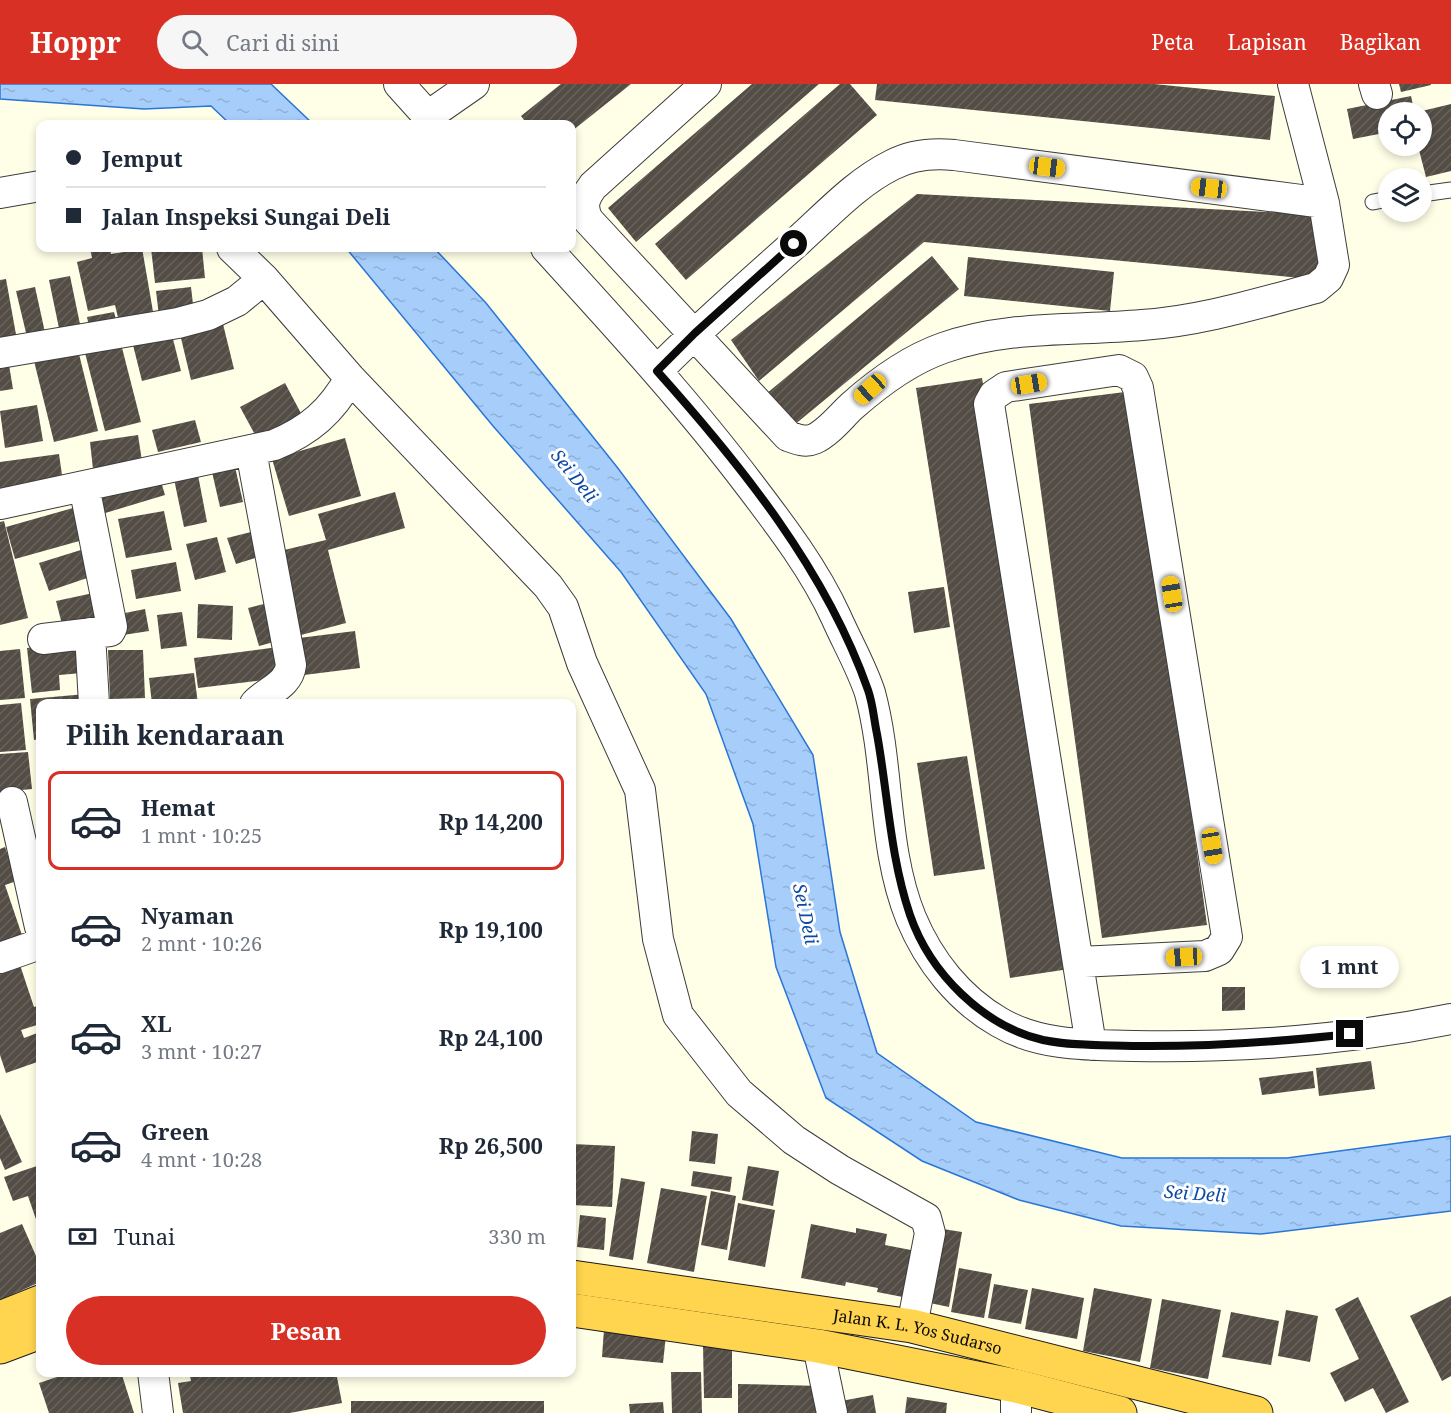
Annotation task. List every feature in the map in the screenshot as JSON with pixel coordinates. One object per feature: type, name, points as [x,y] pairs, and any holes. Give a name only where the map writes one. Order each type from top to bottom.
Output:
[{"type":"highway","name":"Jalan K. L. Yos Sudarso","points":[[580,1279],[912,1326],[1256,1413]]},
{"type":"highway","points":[[579,1311],[580,1279]]},
{"type":"highway","points":[[0,1318],[36,1304]]},
{"type":"highway","name":"Jalan K. L. Yos Sudarso","points":[[579,1311],[818,1346],[1016,1400],[1120,1413]]},
{"type":"highway","points":[[0,1347],[36,1334]]},
{"type":"street","points":[[399,84],[431,120]]},
{"type":"street","points":[[433,120],[474,84]]},
{"type":"street","points":[[706,84],[593,186],[583,203],[583,210],[588,220],[788,436],[798,440],[813,440],[870,389],[904,366],[941,348],[982,336],[1028,330],[1144,325],[1233,310],[1316,288],[1328,278],[1334,265],[1324,203],[1293,84]]},
{"type":"street","points":[[657,371],[695,333],[860,185],[893,165],[915,157],[938,153],[1324,203]]},
{"type":"street","points":[[0,193],[36,187]]},
{"type":"street","points":[[236,252],[264,279],[350,378],[548,586],[563,608],[582,663],[640,790],[658,939],[678,1015],[739,1093],[794,1140],[840,1170],[917,1211],[928,1221],[930,1233],[912,1326]]},
{"type":"street","points":[[550,252],[700,419],[787,533],[833,612],[869,692],[882,764],[893,851],[911,917],[929,954],[970,1002],[1000,1023],[1043,1040],[1091,1045],[1197,1047],[1232,1045],[1418,1026],[1451,1019]]},
{"type":"street","points":[[0,353],[198,318],[237,301],[264,279]]},
{"type":"street","points":[[1078,962],[1205,956],[1219,950],[1227,937],[1138,388],[1133,377],[1119,370],[1006,387],[994,395],[989,404],[1091,1045]]},
{"type":"street","points":[[0,504],[274,446],[308,428],[338,400],[350,378]]},
{"type":"street","points":[[251,451],[291,665],[283,683],[262,699]]},
{"type":"street","points":[[43,639],[110,631],[112,624],[84,486]]},
{"type":"street","points":[[90,633],[94,699]]},
{"type":"street","points":[[12,802],[36,909]]},
{"type":"street","points":[[0,958],[36,945]]},
{"type":"street","points":[[818,1346],[832,1413]]},
{"type":"street","points":[[154,1377],[158,1413]]},
{"type":"lane","points":[[1432,193],[1451,190]]},
{"type":"lane","points":[[1373,202],[1378,201]]},
{"type":"water","points":[[0,84],[271,84],[309,120],[226,120],[211,106],[144,109],[0,99]]},
{"type":"water","name":"Sei Deli","points":[[349,252],[438,252],[486,303],[617,467],[731,619],[813,755],[840,932],[877,1053],[976,1122],[1122,1158],[1287,1158],[1451,1136],[1451,1211],[1261,1234],[1121,1226],[1019,1200],[922,1161],[826,1098],[776,967],[753,824],[706,694],[621,572],[493,426]]},
{"type":"building","points":[[561,84],[631,84],[576,128],[576,120],[524,120],[521,116]]},
{"type":"building","points":[[752,84],[819,84],[636,242],[608,208]]},
{"type":"building","points":[[840,84],[850,84],[877,115],[686,280],[655,244]]},
{"type":"building","points":[[877,84],[1154,84],[1275,96],[1270,140],[875,100]]},
{"type":"building","points":[[1399,84],[1431,84],[1431,85],[1401,92]]},
{"type":"building","points":[[1411,96],[1412,102],[1381,102]]},
{"type":"building","points":[[1378,103],[1378,134],[1353,139],[1347,109]]},
{"type":"building","points":[[1451,104],[1451,171],[1432,176],[1432,168],[1424,168],[1421,156],[1432,156],[1432,109]]},
{"type":"building","points":[[917,194],[1325,215],[1321,280],[924,242],[759,381],[731,340]]},
{"type":"building","points":[[91,252],[111,252],[111,254],[143,252],[155,323],[121,330],[115,305],[88,311],[77,262],[92,258]]},
{"type":"building","points":[[151,252],[202,252],[205,278],[155,283]]},
{"type":"building","points":[[932,256],[959,289],[793,426],[766,394]]},
{"type":"building","points":[[968,257],[1114,272],[1110,311],[964,296]]},
{"type":"building","points":[[70,276],[81,329],[60,333],[49,280]]},
{"type":"building","points":[[6,279],[17,340],[0,343],[0,280]]},
{"type":"building","points":[[35,287],[46,337],[28,341],[16,291]]},
{"type":"building","points":[[191,287],[194,313],[159,316],[156,291]]},
{"type":"building","points":[[114,312],[118,327],[90,332],[87,317]]},
{"type":"building","points":[[223,324],[234,369],[191,380],[180,334]]},
{"type":"building","points":[[172,335],[181,371],[142,381],[133,345]]},
{"type":"building","points":[[120,340],[141,422],[105,431],[84,349]]},
{"type":"building","points":[[78,350],[98,431],[54,442],[34,361]]},
{"type":"building","points":[[9,365],[13,389],[0,391],[0,366]]},
{"type":"building","points":[[982,378],[1076,968],[1010,978],[916,388]]},
{"type":"building","points":[[285,383],[304,419],[259,442],[240,407]]},
{"type":"building","points":[[1133,391],[1207,925],[1102,938],[1029,404]]},
{"type":"building","points":[[37,405],[43,441],[5,448],[0,411]]},
{"type":"building","points":[[195,420],[201,442],[158,452],[152,430]]},
{"type":"building","points":[[138,435],[142,461],[93,469],[90,442]]},
{"type":"building","points":[[345,438],[361,496],[289,516],[272,459]]},
{"type":"building","points":[[59,454],[63,482],[0,491],[0,462]]},
{"type":"building","points":[[235,467],[243,502],[220,507],[212,472]]},
{"type":"building","points":[[159,475],[165,495],[102,514],[96,493]]},
{"type":"building","points":[[198,475],[207,522],[184,527],[174,479]]},
{"type":"building","points":[[395,492],[405,528],[328,550],[346,623],[301,635],[280,551],[326,540],[318,514]]},
{"type":"building","points":[[80,506],[90,538],[15,559],[6,527]]},
{"type":"building","points":[[164,511],[172,550],[126,558],[118,519]]},
{"type":"building","points":[[4,521],[28,618],[0,625],[0,522]]},
{"type":"building","points":[[255,531],[262,556],[236,564],[227,538]]},
{"type":"building","points":[[217,537],[226,572],[195,580],[186,544]]},
{"type":"building","points":[[84,549],[93,576],[49,591],[39,563]]},
{"type":"building","points":[[176,562],[181,591],[136,599],[131,570]]},
{"type":"building","points":[[944,587],[950,627],[914,633],[908,592]]},
{"type":"building","points":[[98,592],[105,623],[64,632],[56,601]]},
{"type":"building","points":[[275,601],[285,639],[259,646],[248,608]]},
{"type":"building","points":[[198,604],[233,606],[232,640],[197,638]]},
{"type":"building","points":[[145,609],[149,631],[123,635],[120,614]]},
{"type":"building","points":[[182,612],[187,646],[161,649],[157,615]]},
{"type":"building","points":[[355,631],[360,668],[304,675],[299,638]]},
{"type":"building","points":[[79,643],[82,673],[59,675],[60,690],[32,693],[27,648]]},
{"type":"building","points":[[278,647],[282,678],[198,688],[194,658]]},
{"type":"building","points":[[20,649],[25,698],[0,700],[0,651]]},
{"type":"building","points":[[108,650],[143,650],[145,698],[110,699]]},
{"type":"building","points":[[194,673],[197,699],[151,699],[149,678]]},
{"type":"building","points":[[86,694],[86,699],[36,699],[36,740],[34,740],[30,699]]},
{"type":"building","points":[[21,703],[26,750],[0,752],[0,705]]},
{"type":"building","points":[[28,752],[32,789],[0,792],[0,754]]},
{"type":"building","points":[[967,756],[985,869],[934,876],[917,763]]},
{"type":"building","points":[[5,847],[17,881],[5,885],[25,944],[0,953],[0,849]]},
{"type":"building","points":[[18,959],[34,1007],[36,1006],[36,1025],[21,1030],[24,1038],[36,1034],[36,1062],[6,1073],[0,1055],[0,965]]},
{"type":"building","points":[[1222,987],[1245,987],[1245,1010],[1222,1011]]},
{"type":"building","points":[[1371,1061],[1375,1089],[1319,1096],[1316,1068]]},
{"type":"building","points":[[1313,1071],[1315,1088],[1262,1095],[1259,1078]]},
{"type":"building","points":[[0,1114],[22,1162],[5,1170],[0,1158]]},
{"type":"building","points":[[692,1131],[718,1134],[715,1164],[689,1161]]},
{"type":"building","points":[[576,1144],[615,1146],[612,1207],[576,1205]]},
{"type":"building","points":[[36,1166],[36,1219],[28,1196],[13,1201],[4,1177]]},
{"type":"building","points":[[748,1166],[779,1171],[773,1206],[742,1200]]},
{"type":"building","points":[[693,1171],[732,1177],[730,1192],[691,1186]]},
{"type":"building","points":[[621,1178],[645,1182],[633,1260],[609,1256]]},
{"type":"building","points":[[661,1188],[707,1196],[694,1272],[647,1263]]},
{"type":"building","points":[[711,1191],[736,1196],[727,1250],[701,1245]]},
{"type":"building","points":[[738,1203],[775,1210],[765,1267],[728,1260]]},
{"type":"building","points":[[580,1215],[606,1218],[604,1250],[577,1247]]},
{"type":"building","points":[[22,1224],[36,1256],[36,1284],[0,1300],[0,1233]]},
{"type":"building","points":[[811,1224],[856,1233],[856,1228],[887,1234],[885,1245],[916,1251],[908,1298],[877,1292],[878,1288],[846,1282],[845,1286],[801,1278]]},
{"type":"building","points":[[943,1229],[962,1232],[949,1307],[930,1303]]},
{"type":"building","points":[[959,1268],[992,1274],[984,1318],[951,1312]]},
{"type":"building","points":[[994,1284],[1028,1290],[1021,1324],[988,1318]]},
{"type":"building","points":[[1032,1288],[1084,1298],[1077,1339],[1025,1329]]},
{"type":"building","points":[[1094,1288],[1152,1299],[1140,1362],[1083,1351]]},
{"type":"building","points":[[1451,1296],[1451,1376],[1442,1381],[1410,1316]]},
{"type":"building","points":[[1358,1297],[1409,1402],[1386,1413],[1373,1388],[1345,1402],[1330,1373],[1359,1359],[1335,1309]]},
{"type":"building","points":[[1162,1299],[1221,1310],[1208,1379],[1150,1368]]},
{"type":"building","points":[[1286,1310],[1318,1316],[1310,1362],[1278,1356]]},
{"type":"building","points":[[1231,1312],[1279,1321],[1271,1365],[1222,1357]]},
{"type":"building","points":[[604,1329],[666,1335],[663,1363],[602,1357]]},
{"type":"building","points":[[703,1344],[732,1344],[732,1398],[704,1398]]},
{"type":"building","points":[[671,1372],[701,1372],[702,1413],[672,1413]]},
{"type":"building","points":[[57,1377],[123,1377],[134,1413],[49,1413],[39,1383]]},
{"type":"building","points":[[190,1377],[337,1377],[342,1403],[290,1413],[183,1413],[178,1383],[191,1381]]},
{"type":"building","points":[[738,1384],[822,1386],[821,1413],[738,1413]]},
{"type":"building","points":[[873,1395],[876,1413],[838,1413],[836,1402]]},
{"type":"building","points":[[907,1397],[947,1403],[946,1413],[905,1413]]},
{"type":"building","points":[[351,1401],[544,1401],[544,1413],[351,1413]]},
{"type":"building","points":[[663,1402],[664,1413],[630,1413],[629,1404]]},
{"type":"route","points":[[794,244],[695,333],[657,371],[700,419],[787,533],[833,612],[869,692],[882,764],[893,851],[911,917],[929,954],[946,978],[970,1002],[1000,1023],[1043,1040],[1091,1045],[1197,1047],[1350,1034]]}]
